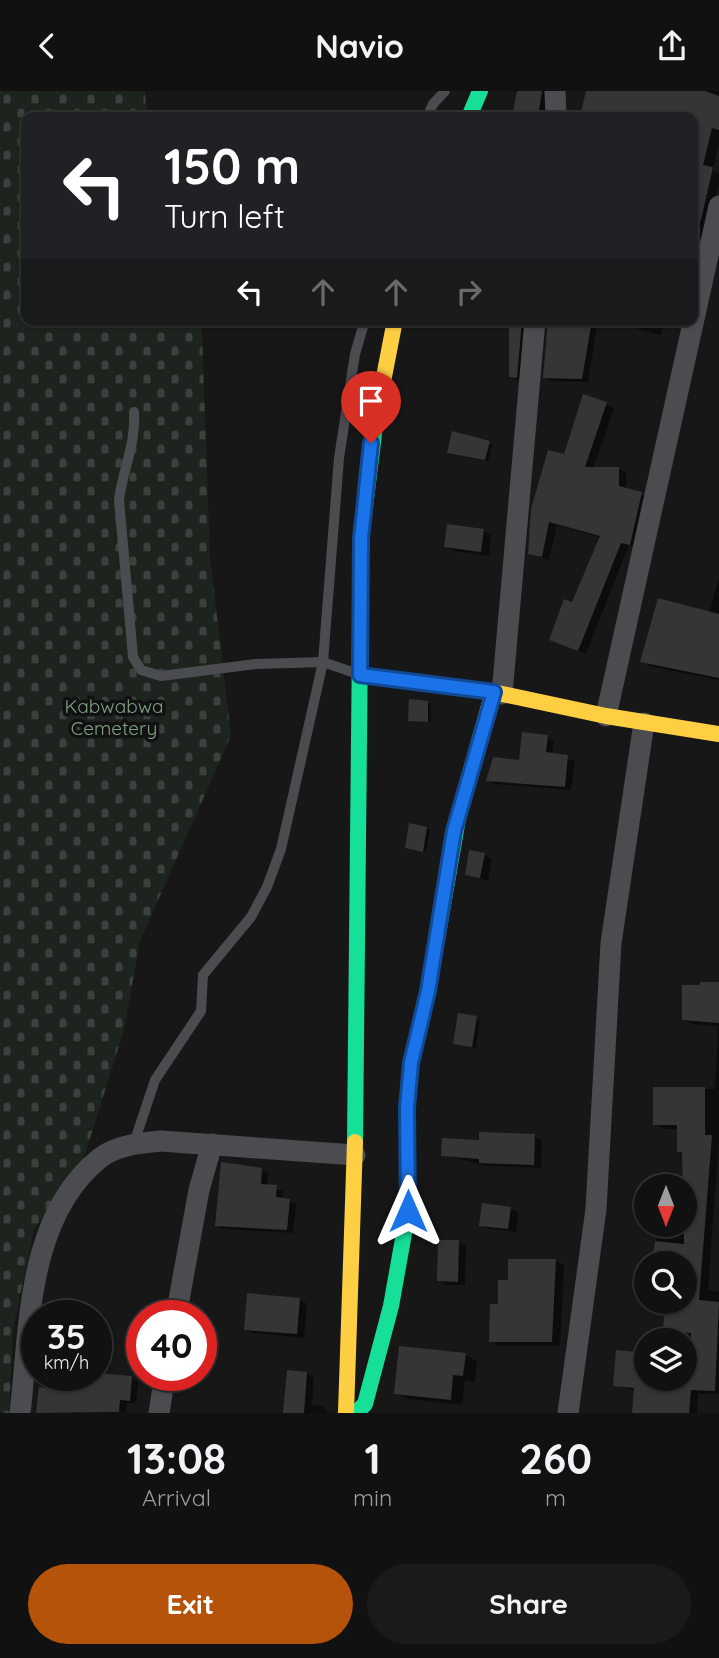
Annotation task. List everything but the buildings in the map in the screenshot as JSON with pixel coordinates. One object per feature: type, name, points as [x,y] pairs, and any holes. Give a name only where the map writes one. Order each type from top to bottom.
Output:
[{"type":"street","points":[[471,112],[480,91]]},
{"type":"street","points":[[555,91],[556,112]]},
{"type":"street","points":[[698,301],[719,206]]},
{"type":"street","points":[[346,1413],[355,1155],[361,539],[371,443],[394,326]]},
{"type":"street","points":[[356,1413],[365,1404],[391,1306],[408,1211],[407,1108],[411,1063],[428,991],[454,831],[498,693],[534,326]]},
{"type":"street","points":[[606,716],[692,326]]},
{"type":"street","points":[[360,675],[498,693],[606,716],[719,734]]},
{"type":"street","points":[[568,1413],[596,1209],[611,943],[644,723]]},
{"type":"street","points":[[20,1413],[35,1277],[55,1219],[76,1183],[101,1157],[134,1143],[212,1144],[355,1155]]},
{"type":"street","points":[[179,1300],[199,1190],[212,1144]]},
{"type":"street","points":[[159,1413],[162,1391]]},
{"type":"lane","points":[[429,112],[445,91]]},
{"type":"lane","points":[[134,1143],[155,1080],[201,1011],[203,975],[251,917],[267,887],[284,838],[323,662],[339,458],[355,354],[363,326]]},
{"type":"lane","points":[[134,412],[135,435],[122,479],[119,500],[133,657],[141,670],[161,676],[256,664],[323,662],[360,675]]},
{"type":"green space","name":"Kabwabwa Cemetery","points":[[0,91],[145,91],[147,112],[21,112],[21,326],[200,326],[210,557],[231,736],[140,941],[124,1030],[83,1161],[34,1230],[13,1329],[9,1413],[0,1413]]},
{"type":"traffic: fast","points":[[471,112],[480,91]]},
{"type":"traffic: fast","points":[[355,1142],[361,539],[376,418]]},
{"type":"traffic: fast","points":[[356,1413],[365,1404],[391,1306],[408,1211],[407,1108],[411,1063],[428,991],[459,813]]},
{"type":"traffic: slow","points":[[376,418],[394,326]]},
{"type":"traffic: slow","points":[[360,675],[493,692],[606,716],[719,734]]},
{"type":"traffic: slow","points":[[459,813],[493,692]]},
{"type":"traffic: slow","points":[[346,1413],[355,1142]]},
{"type":"route","points":[[371,443],[361,539],[360,675],[494,692],[454,831],[428,991],[411,1063],[407,1108],[408,1211]]}]
